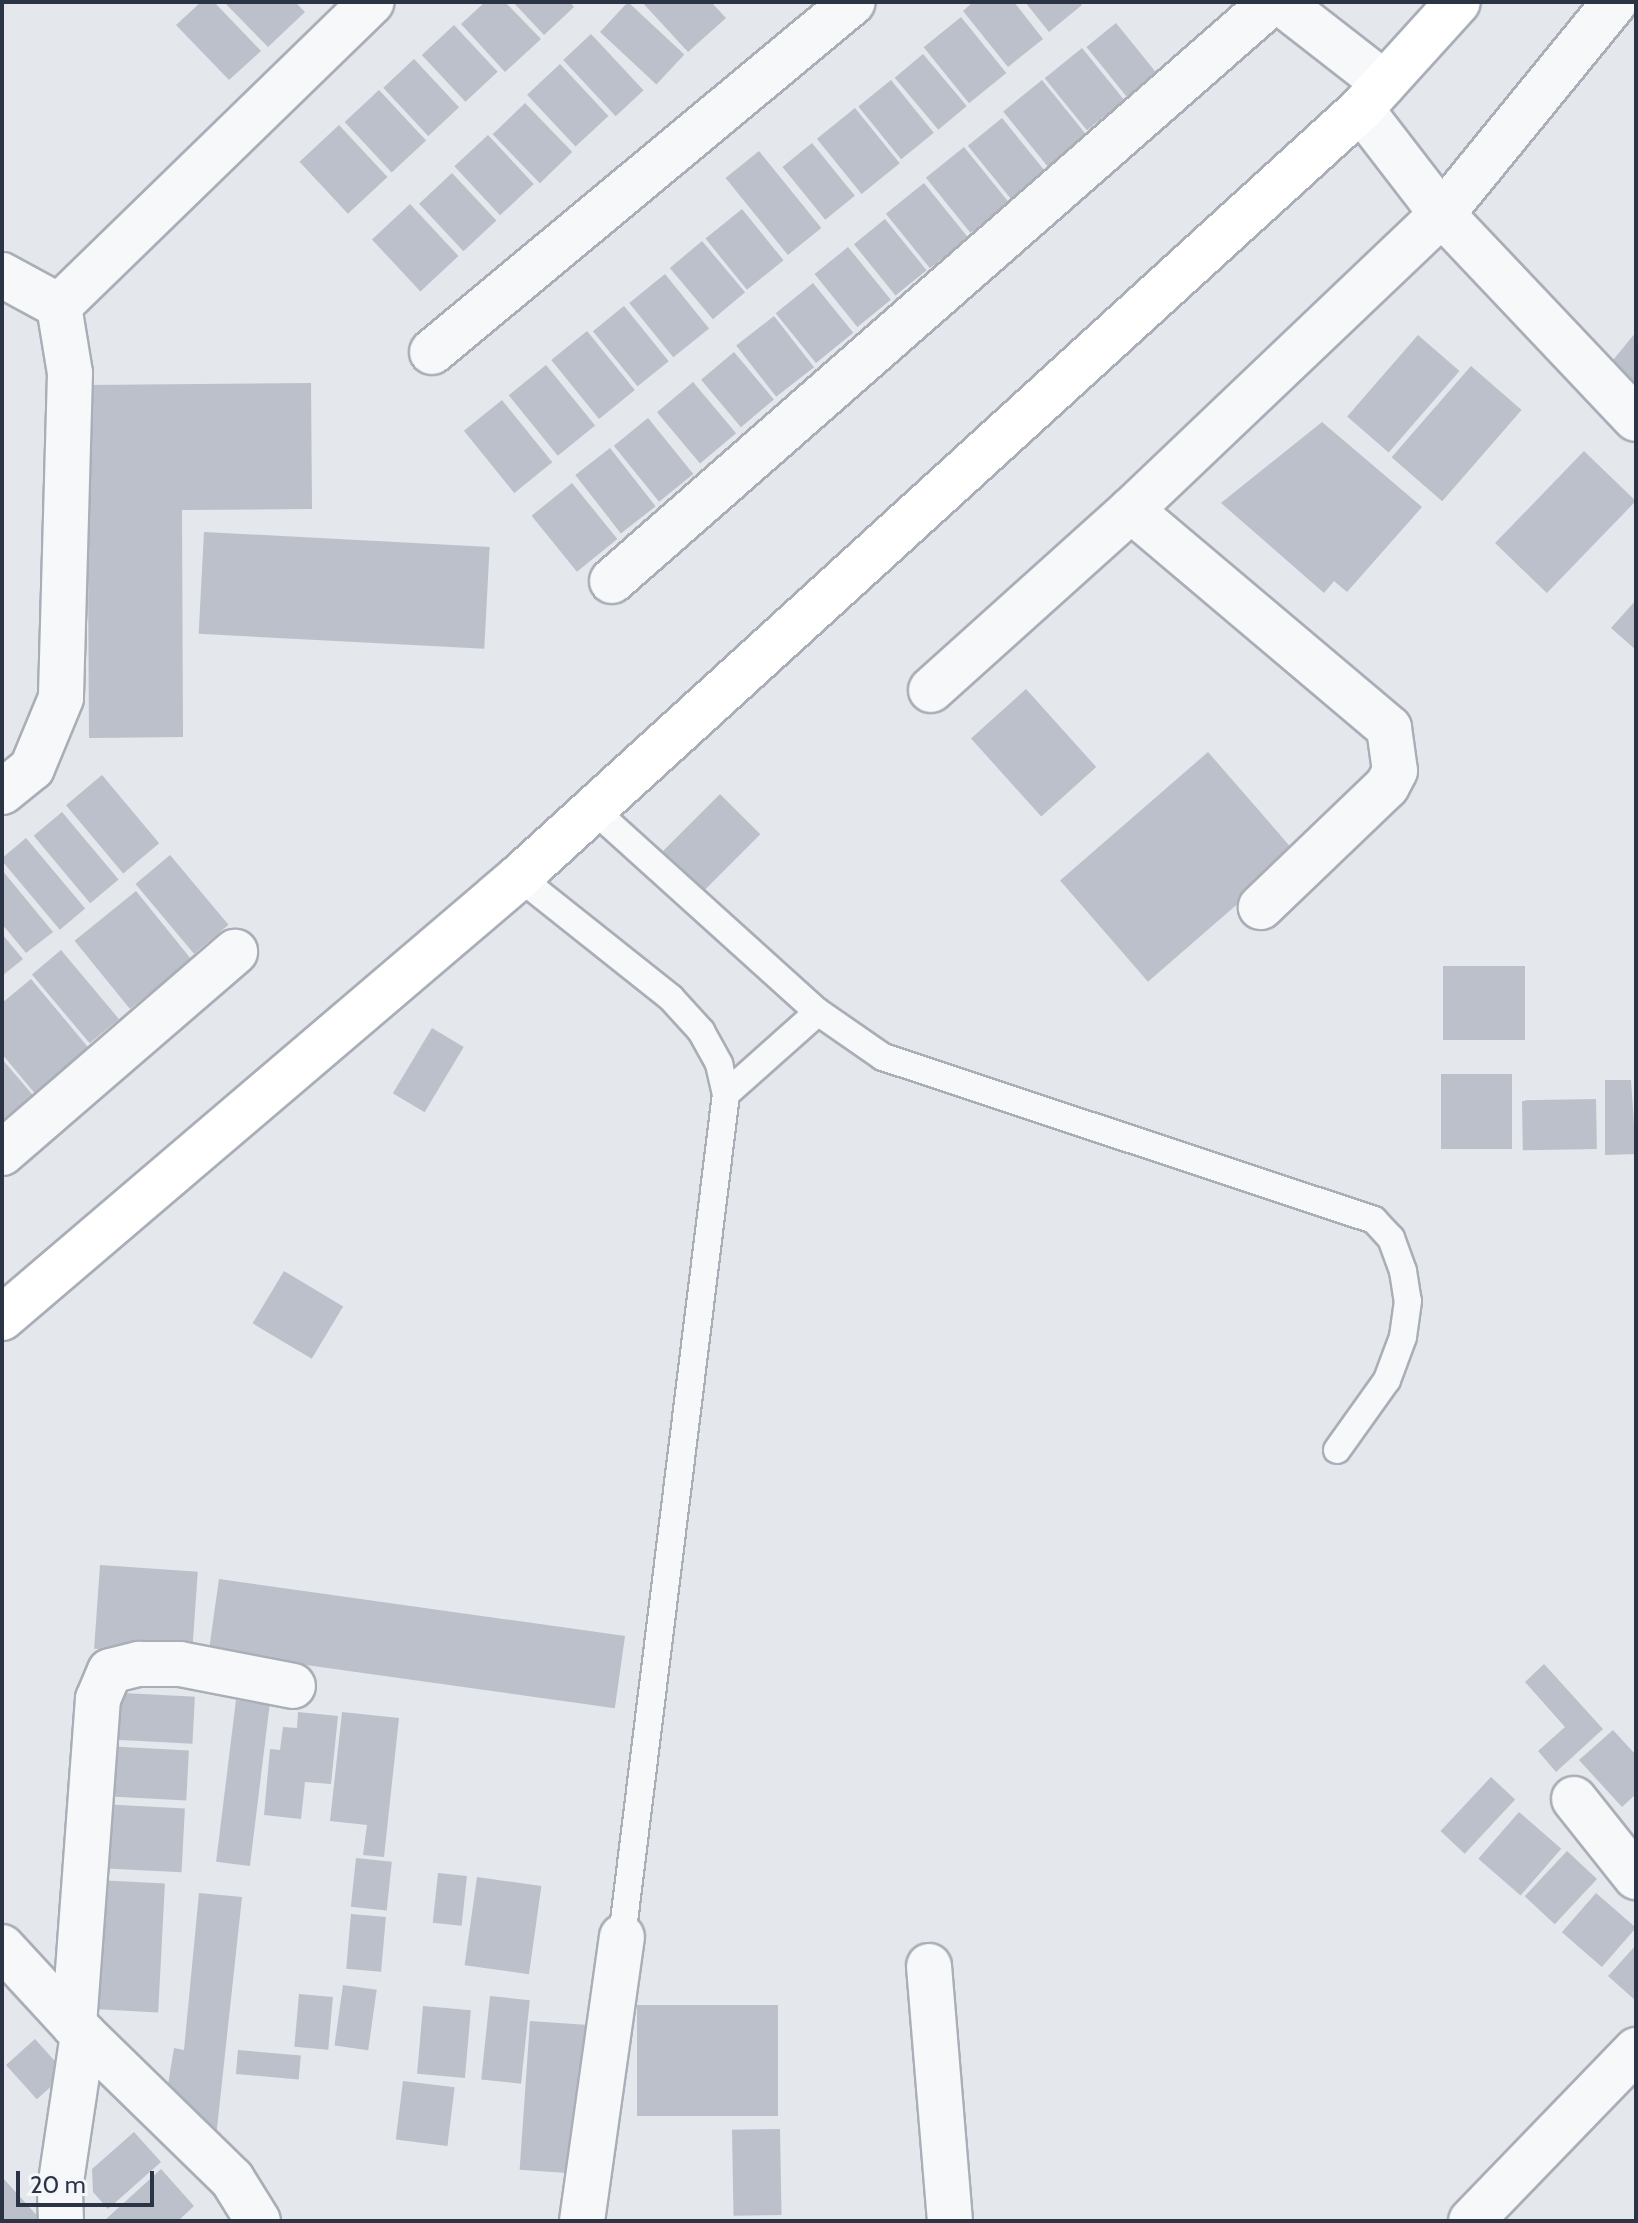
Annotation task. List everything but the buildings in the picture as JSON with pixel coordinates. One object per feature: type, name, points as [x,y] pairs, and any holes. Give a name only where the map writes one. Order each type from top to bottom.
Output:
[{"type":"street","points":[[59,306],[372,2]]},
{"type":"street","points":[[612,581],[1229,45],[1272,2]]},
{"type":"street","points":[[1280,2],[1372,96],[1442,214],[1636,419]]},
{"type":"street","points":[[2,1318],[519,877],[1372,96],[1458,2]]},
{"type":"street","points":[[931,690],[1131,510],[1442,214],[1615,2]]},
{"type":"street","points":[[432,352],[823,11]]},
{"type":"street","points":[[2,275],[59,306]]},
{"type":"street","points":[[2,792],[32,768],[61,698],[70,373],[59,306]]},
{"type":"street","points":[[1131,510],[1389,728],[1395,771],[1387,786],[1261,907]]},
{"type":"street","points":[[2,1153],[235,952]]},
{"type":"street","points":[[61,2221],[60,2188],[78,2030],[98,1699],[110,1671],[139,1664],[180,1664],[293,1686]]},
{"type":"street","points":[[1574,1799],[1636,1877]]},
{"type":"street","points":[[582,2221],[622,1937]]},
{"type":"street","points":[[2,1947],[78,2030],[232,2179],[258,2221]]},
{"type":"street","points":[[929,1966],[950,2221]]},
{"type":"street","points":[[1471,2221],[1636,2050]]},
{"type":"lane","points":[[593,809],[818,1012],[883,1057],[1374,1220],[1391,1238],[1403,1271],[1408,1301],[1403,1337],[1387,1380],[1337,1450]]},
{"type":"lane","points":[[519,877],[671,998],[701,1031],[719,1064],[726,1094],[622,1937]]},
{"type":"lane","points":[[726,1094],[818,1012]]}]
